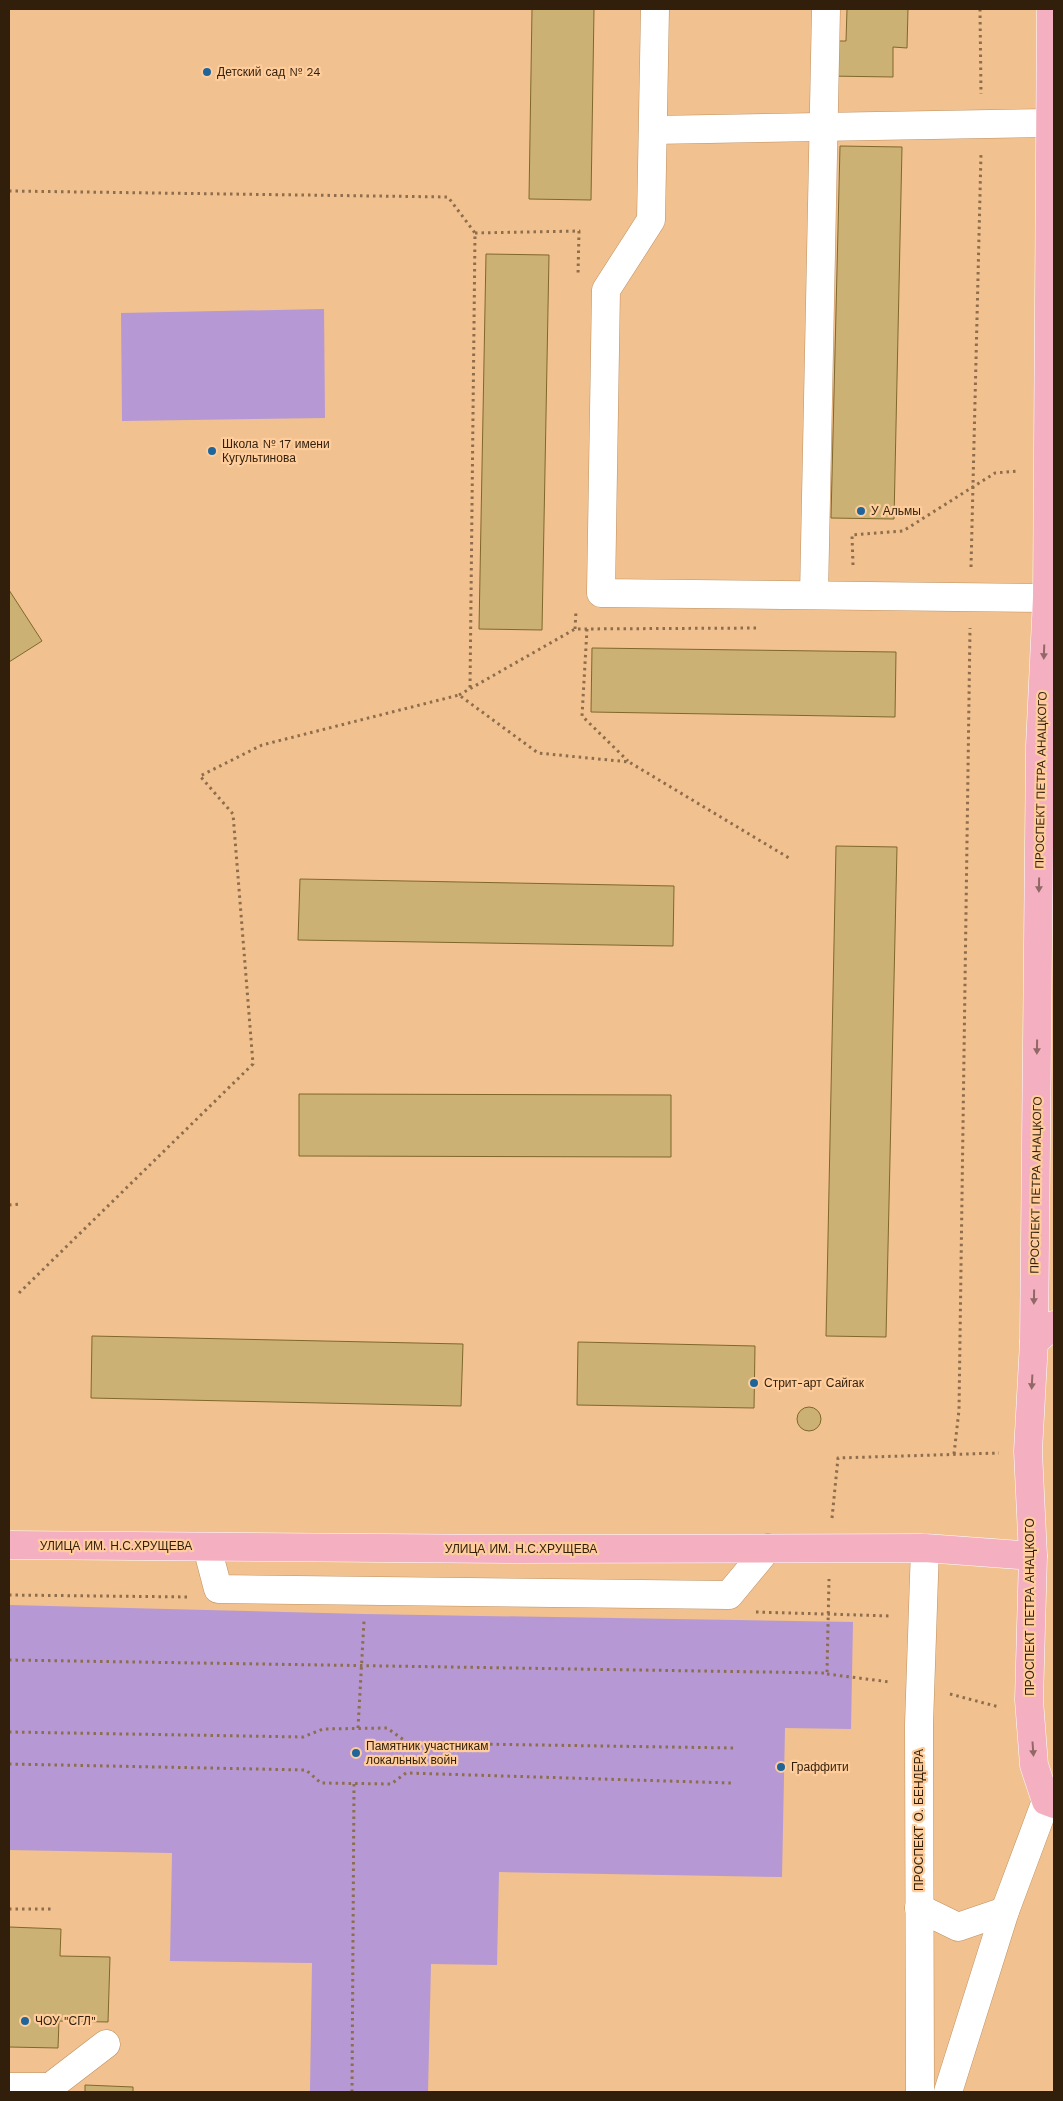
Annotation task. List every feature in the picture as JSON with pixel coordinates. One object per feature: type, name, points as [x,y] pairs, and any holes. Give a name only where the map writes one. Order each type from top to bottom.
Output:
[{"type":"main road","name":"ПРОСПЕКТ ПЕТРА АНАЦКОГО","points":[[1050,1802],[1034,1765],[1029,1700],[1033,1556],[1028,1451],[1044,1333],[1040,746],[1047,598],[1051,9]]},
{"type":"main road","name":"УЛИЦА ИМ. Н.С.ХРУЩЕВА","points":[[9,1545],[509,1550],[924,1548],[1033,1556]]},
{"type":"street","points":[[654,9],[651,220],[606,290],[601,593],[1047,598]]},
{"type":"street","points":[[814,595],[826,9]]},
{"type":"street","points":[[653,130],[1049,123]]},
{"type":"street","points":[[207,1547],[218,1589],[729,1595],[768,1548]]},
{"type":"street","name":"ПРОСПЕКТ О. БЕНДЕРА","points":[[920,2092],[919,1724],[924,1548]]},
{"type":"street","points":[[948,2092],[1005,1911],[1050,1802]]},
{"type":"street","points":[[919,1908],[958,1927],[1005,1911]]},
{"type":"street","points":[[9,2087],[50,2090],[106,2044]]},
{"type":"path","points":[[954,1454],[960,1410],[970,596],[982,124],[980,9]]},
{"type":"path","points":[[9,191],[448,197],[475,233],[470,689]]},
{"type":"path","points":[[475,233],[579,232],[578,281]]},
{"type":"path","points":[[576,609],[576,629]]},
{"type":"path","points":[[587,628],[582,716],[629,762],[789,858]]},
{"type":"path","points":[[18,1292],[253,1064],[233,814],[200,776],[262,745],[459,695],[538,753],[629,762]]},
{"type":"path","points":[[9,1205],[20,1204]]},
{"type":"path","points":[[358,1728],[364,1614]]},
{"type":"path","points":[[9,1732],[303,1737],[323,1729],[387,1728],[408,1743],[734,1748]]},
{"type":"path","points":[[9,1764],[306,1770],[321,1783],[354,1784],[391,1784],[406,1773],[731,1784]]},
{"type":"path","points":[[352,2092],[354,1784]]},
{"type":"path","points":[[9,1909],[53,1909]]},
{"type":"shaded area","points":[[324,309],[325,418],[122,421],[121,313]]},
{"type":"shaded area","points":[[9,1605],[364,1614],[853,1622],[851,1729],[785,1728],[782,1877],[499,1872],[497,1965],[431,1964],[428,2092],[310,2092],[312,1963],[170,1961],[172,1853],[9,1850]]},
{"type":"building","points":[[532,9],[594,9],[591,200],[529,199]]},
{"type":"building","points":[[847,9],[908,9],[907,48],[893,47],[893,77],[828,76],[829,41],[846,41]]},
{"type":"building","points":[[840,146],[902,147],[894,519],[831,518]]},
{"type":"building","points":[[486,254],[549,255],[542,630],[479,629]]},
{"type":"building","points":[[9,590],[42,641],[9,662]]},
{"type":"building","points":[[592,648],[896,652],[895,717],[591,712]]},
{"type":"building","points":[[836,846],[897,847],[886,1337],[826,1336]]},
{"type":"building","points":[[300,879],[674,886],[673,946],[298,940]]},
{"type":"building","points":[[299,1094],[671,1095],[671,1157],[299,1156]]},
{"type":"building","points":[[92,1336],[463,1344],[461,1406],[91,1398]]},
{"type":"building","points":[[578,1342],[755,1346],[754,1408],[577,1405]]},
{"type":"building","points":[[804,1407],[814,1407],[821,1414],[821,1424],[814,1431],[804,1431],[797,1424],[797,1414]]},
{"type":"building","points":[[9,1927],[61,1929],[60,1956],[110,1957],[108,2022],[59,2021],[58,2048],[9,2047]]},
{"type":"building","points":[[85,2085],[133,2087],[133,2092],[85,2092]]},
{"type":"place","name":"Детский сад № 24","points":[[207,72]]},
{"type":"place","name":"Школа № 17 имени Кугультинова","points":[[212,451]]},
{"type":"place","name":"У Альмы","points":[[861,511]]},
{"type":"place","name":"Стрит-арт Сайгак","points":[[754,1383]]},
{"type":"place","name":"Памятник участникам локальных войн","points":[[356,1753]]},
{"type":"place","name":"Граффити","points":[[781,1767]]},
{"type":"place","name":"ЧОУ \"СГЛ\"","points":[[25,2021]]}]
